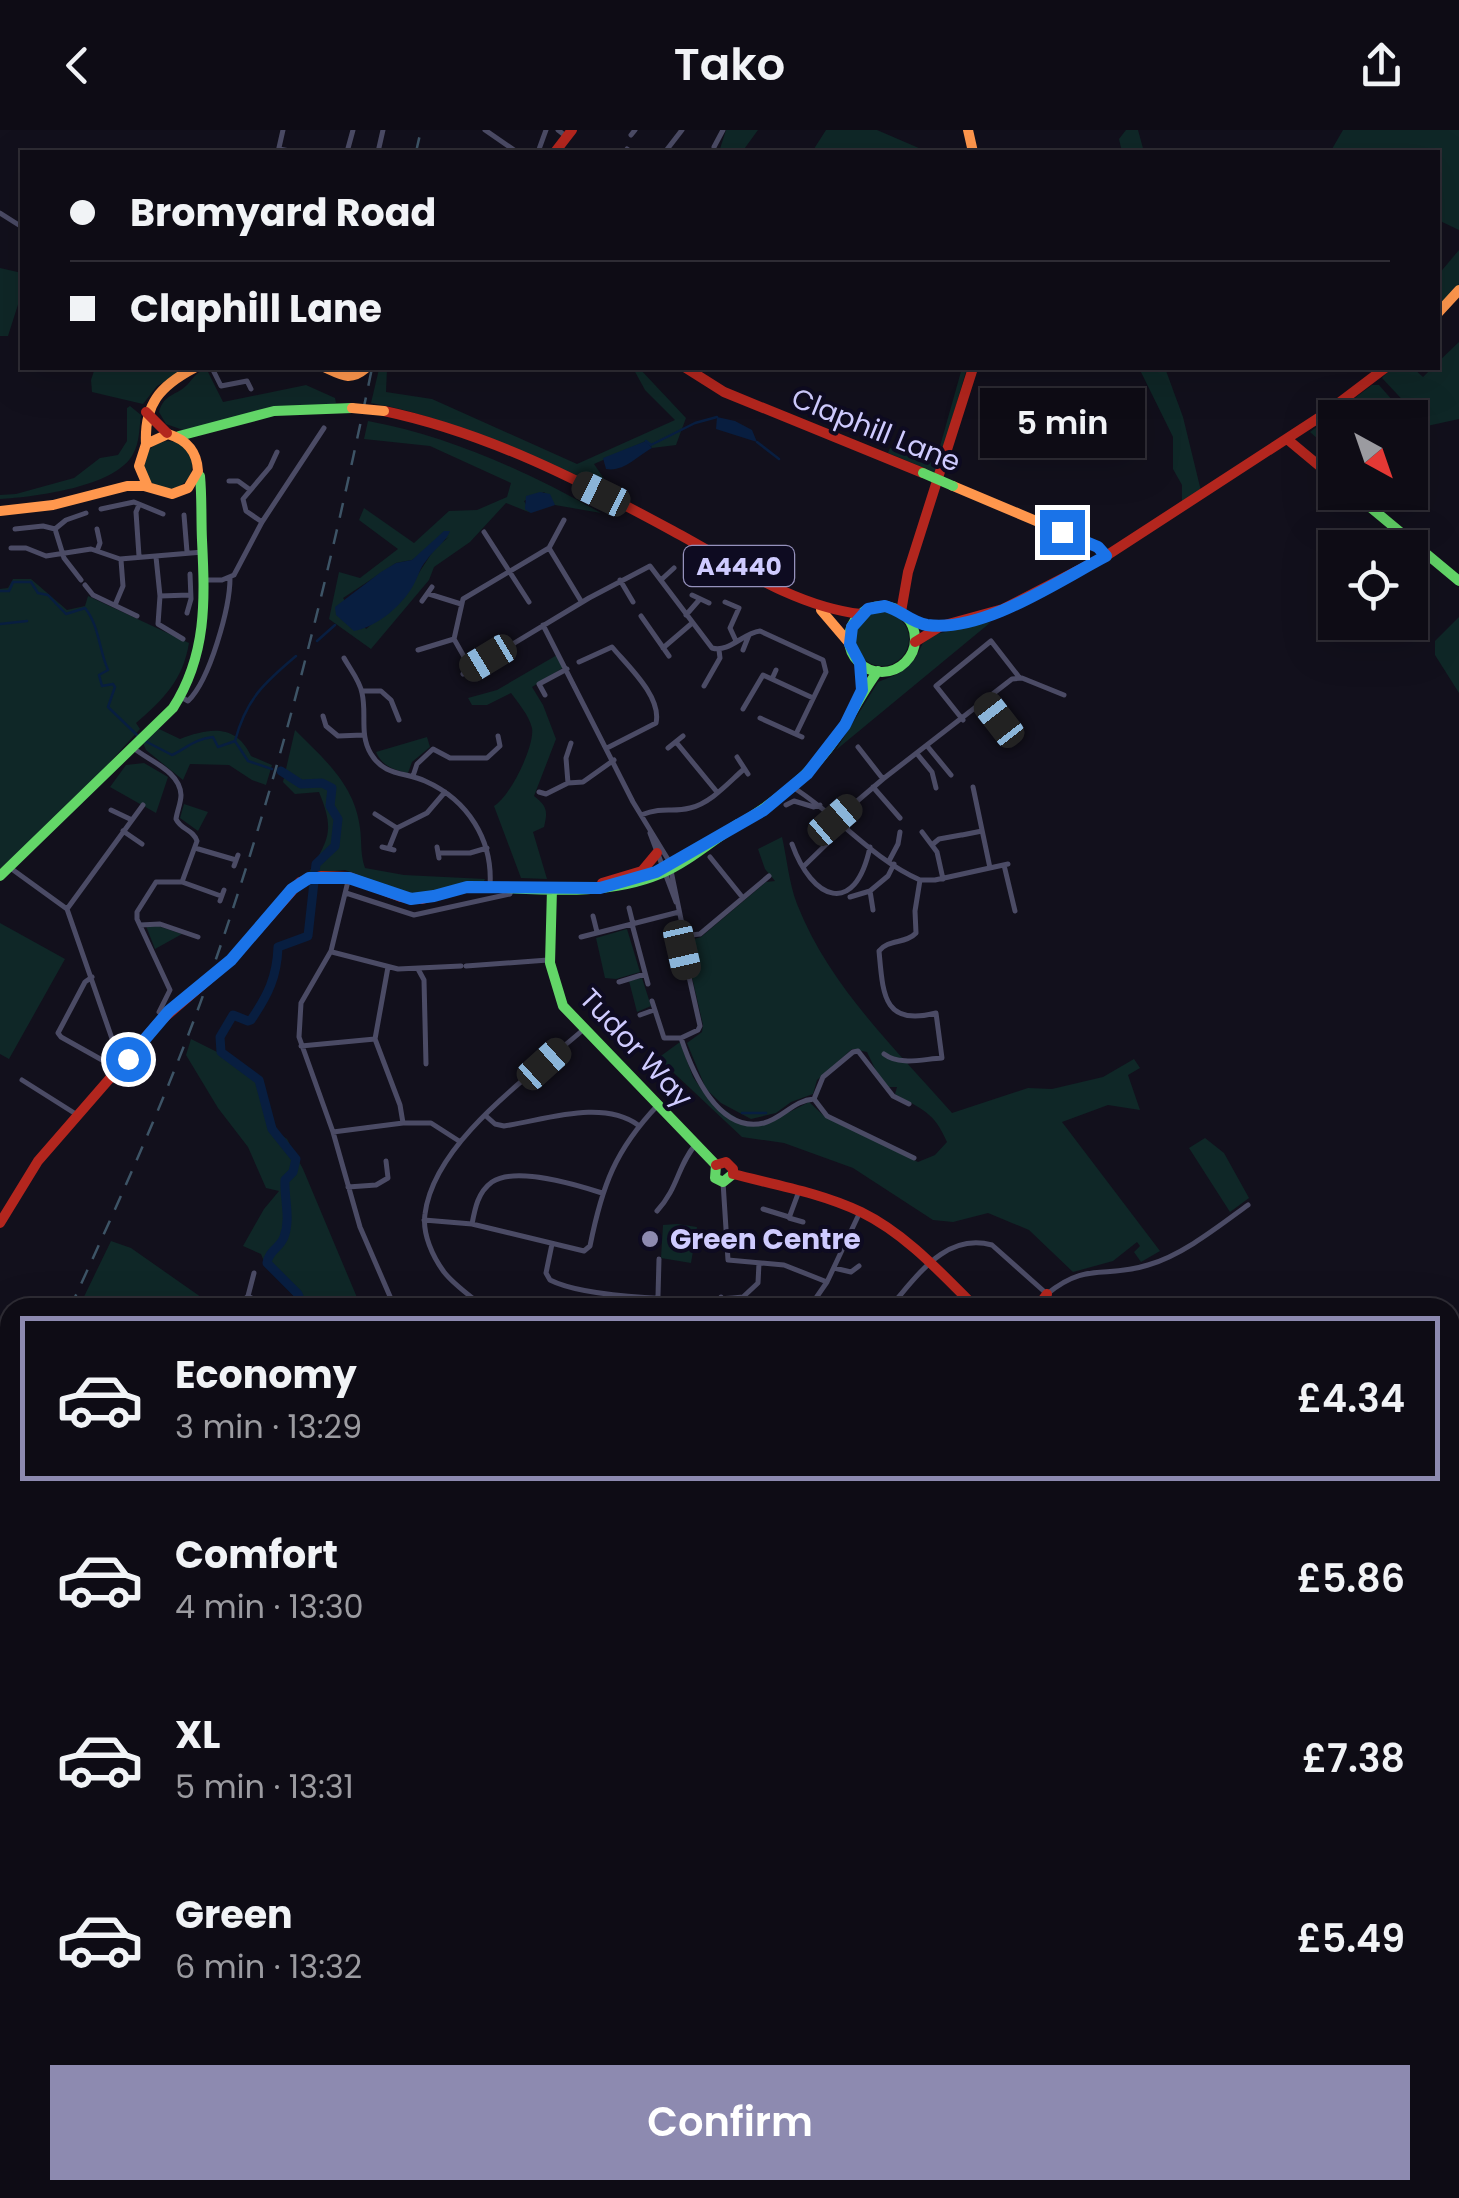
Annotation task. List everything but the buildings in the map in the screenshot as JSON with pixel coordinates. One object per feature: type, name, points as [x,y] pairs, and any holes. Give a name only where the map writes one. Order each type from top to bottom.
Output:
[{"type":"main road","points":[[1440,311],[1459,290]]},
{"type":"main road","points":[[116,488],[138,464],[146,444],[146,412],[155,394],[191,370]]},
{"type":"main road","points":[[330,370],[348,378],[362,370]]},
{"type":"main road","name":"Claphill Lane","points":[[689,370],[724,392],[1098,547],[1106,556]]},
{"type":"main road","points":[[915,642],[905,616],[908,572],[973,370]]},
{"type":"main road","points":[[860,663],[888,671],[906,660],[915,642],[941,626],[1003,610],[1106,556],[1287,439],[1382,370]]},
{"type":"main road","name":"A4440","points":[[173,435],[285,410],[352,408],[413,415],[542,466],[819,608],[861,614]]},
{"type":"main road","points":[[4,872],[181,696],[201,650],[204,580],[198,462],[193,446],[150,420],[146,412]]},
{"type":"main road","points":[[181,492],[193,482],[203,440],[218,426]]},
{"type":"main road","points":[[146,444],[173,435]]},
{"type":"main road","points":[[1287,439],[1318,465]]},
{"type":"main road","points":[[138,464],[148,487]]},
{"type":"main road","points":[[0,511],[52,505],[116,488],[148,487],[166,494],[181,492],[192,496],[200,508]]},
{"type":"main road","points":[[1374,510],[1459,581]]},
{"type":"main road","points":[[862,690],[860,663],[850,644],[852,627],[908,572]]},
{"type":"main road","points":[[876,606],[941,626]]},
{"type":"main road","name":"A4440","points":[[819,608],[850,644]]},
{"type":"main road","points":[[0,1223],[29,1172],[160,1015],[231,960],[292,889],[309,878],[349,878],[411,899],[467,887],[577,890],[627,885],[666,868],[794,788],[845,725],[862,690],[878,671]]},
{"type":"main road","points":[[577,890],[646,870],[657,854]]},
{"type":"main road","name":"Tudor Way","points":[[552,889],[548,960],[557,995],[584,1029],[716,1165],[726,1162],[733,1169],[728,1178],[799,1192],[860,1212],[896,1233],[965,1298]]},
{"type":"main road","points":[[1043,1298],[1046,1294]]},
{"type":"street","points":[[278,150],[283,130]]},
{"type":"street","points":[[485,130],[513,150]]},
{"type":"street","points":[[666,150],[682,130]]},
{"type":"street","points":[[714,147],[723,130]]},
{"type":"street","points":[[213,370],[220,386],[247,382],[251,389]]},
{"type":"street","points":[[181,696],[188,701],[192,698],[202,677],[229,603],[230,578],[324,428]]},
{"type":"street","points":[[262,522],[242,506],[277,452]]},
{"type":"street","points":[[230,481],[250,489]]},
{"type":"street","points":[[101,508],[126,502],[163,514]]},
{"type":"street","points":[[140,557],[136,512],[143,507]]},
{"type":"street","points":[[14,530],[55,528],[86,513]]},
{"type":"street","points":[[184,516],[187,553]]},
{"type":"street","points":[[471,669],[454,639],[467,594],[549,548],[559,523]]},
{"type":"street","points":[[55,528],[62,552],[93,595],[137,616]]},
{"type":"street","points":[[97,530],[98,550]]},
{"type":"street","points":[[484,532],[529,602]]},
{"type":"street","points":[[12,548],[26,548],[46,556],[98,550],[120,559],[202,552]]},
{"type":"street","points":[[549,548],[582,602]]},
{"type":"street","points":[[156,556],[158,624],[183,638]]},
{"type":"street","points":[[115,605],[123,586],[120,559]]},
{"type":"street","points":[[463,674],[650,566],[708,645],[719,650]]},
{"type":"street","points":[[662,580],[674,568]]},
{"type":"street","points":[[187,614],[190,574]]},
{"type":"street","points":[[204,580],[230,578]]},
{"type":"street","points":[[620,580],[633,602]]},
{"type":"street","points":[[422,601],[431,590],[461,604]]},
{"type":"street","points":[[160,596],[189,594]]},
{"type":"street","points":[[692,596],[709,603]]},
{"type":"street","points":[[686,616],[700,600]]},
{"type":"street","points":[[725,602],[738,608],[730,628],[736,641]]},
{"type":"street","points":[[641,616],[669,656]]},
{"type":"street","points":[[662,648],[691,624]]},
{"type":"street","points":[[543,626],[666,868],[678,908],[682,950],[700,1026],[681,1038],[664,1038],[652,1001]]},
{"type":"street","points":[[743,650],[751,632]]},
{"type":"street","points":[[719,650],[751,632],[770,634],[823,660],[826,672],[799,735],[760,718]]},
{"type":"street","points":[[418,650],[454,639]]},
{"type":"street","points":[[964,718],[936,686],[991,642],[1020,677],[1064,695]]},
{"type":"street","points":[[579,662],[612,647],[656,707],[656,723],[607,748]]},
{"type":"street","points":[[704,686],[720,658],[719,650]]},
{"type":"street","points":[[344,658],[362,691],[363,735],[379,764],[397,775],[413,776],[445,792],[468,813],[487,848],[490,886]]},
{"type":"street","points":[[545,696],[539,684],[567,668]]},
{"type":"street","points":[[772,679],[776,670]]},
{"type":"street","points":[[744,709],[763,675],[813,698]]},
{"type":"street","points":[[835,820],[884,778],[1020,677]]},
{"type":"street","points":[[362,691],[381,691],[391,700],[399,720]]},
{"type":"street","points":[[984,702],[1014,740]]},
{"type":"street","points":[[316,726],[324,719],[338,736],[363,735]]},
{"type":"street","points":[[413,776],[417,764],[433,749],[450,758],[487,758],[500,746],[498,736]]},
{"type":"street","points":[[668,748],[683,736]]},
{"type":"street","points":[[676,742],[717,792]]},
{"type":"street","points":[[133,744],[177,782],[181,800],[176,819],[180,826],[194,833],[197,841],[182,882]]},
{"type":"street","points":[[568,784],[566,758],[571,744]]},
{"type":"street","points":[[858,747],[884,778]]},
{"type":"street","points":[[928,747],[951,775]]},
{"type":"street","points":[[918,755],[932,772],[936,788]]},
{"type":"street","points":[[641,815],[661,807],[692,808],[746,771],[737,758]]},
{"type":"street","points":[[539,792],[546,794],[583,782],[614,760]]},
{"type":"street","points":[[874,787],[900,818]]},
{"type":"street","points":[[973,787],[990,868]]},
{"type":"street","points":[[794,788],[820,805],[843,828],[920,880],[942,879],[1006,864],[1016,911]]},
{"type":"street","points":[[388,848],[397,828],[427,813],[445,792]]},
{"type":"street","points":[[786,805],[794,801],[811,807],[820,805]]},
{"type":"street","points":[[67,909],[143,805]]},
{"type":"street","points":[[111,810],[132,820]]},
{"type":"street","points":[[378,819],[397,828]]},
{"type":"street","points":[[648,827],[666,868]]},
{"type":"street","points":[[803,866],[843,828]]},
{"type":"street","points":[[933,844],[982,831]]},
{"type":"street","points":[[123,832],[142,844]]},
{"type":"street","points":[[850,898],[870,890],[888,876],[900,832]]},
{"type":"street","points":[[922,832],[933,844],[942,879]]},
{"type":"street","points":[[792,844],[803,866],[824,892],[840,894],[853,886],[862,872],[870,847]]},
{"type":"street","points":[[195,848],[236,860]]},
{"type":"street","points":[[438,853],[470,853],[487,848]]},
{"type":"street","points":[[710,856],[743,898]]},
{"type":"street","points":[[4,872],[67,909],[92,977],[114,1061],[58,1033],[85,982],[92,977]]},
{"type":"street","points":[[683,936],[700,934],[769,876]]},
{"type":"street","points":[[349,878],[331,951],[301,1004],[300,1046],[333,1132],[360,1228],[391,1298]]},
{"type":"street","points":[[884,1054],[892,1060],[942,1058],[936,1013],[908,1018],[893,1012],[880,960],[879,951],[884,944],[916,933],[920,880]]},
{"type":"street","points":[[160,1015],[170,990],[160,976],[137,912],[159,881],[182,882],[222,896]]},
{"type":"street","points":[[346,892],[414,915],[510,894],[512,888]]},
{"type":"street","points":[[870,890],[873,910]]},
{"type":"street","points":[[629,908],[648,984]]},
{"type":"street","points":[[581,937],[678,908]]},
{"type":"street","points":[[592,916],[594,936]]},
{"type":"street","points":[[140,925],[160,924],[198,937]]},
{"type":"street","points":[[189,934],[192,925]]},
{"type":"street","points":[[331,951],[388,967],[418,969],[548,960]]},
{"type":"street","points":[[388,967],[375,1039],[403,1122]]},
{"type":"street","points":[[418,969],[424,980],[426,1064]]},
{"type":"street","points":[[619,982],[645,974]]},
{"type":"street","points":[[640,1015],[654,1010]]},
{"type":"street","points":[[475,1298],[444,1271],[430,1245],[424,1220],[430,1195],[459,1142],[584,1029]]},
{"type":"street","points":[[681,1038],[704,1092],[724,1111],[744,1122],[765,1122],[799,1101],[814,1098]]},
{"type":"street","points":[[300,1046],[375,1039]]},
{"type":"street","points":[[814,1098],[823,1077],[858,1051],[909,1104]]},
{"type":"street","points":[[22,1080],[78,1116]]},
{"type":"street","points":[[814,1098],[827,1116],[914,1158]]},
{"type":"street","points":[[424,1220],[472,1224],[582,1251],[589,1248],[602,1193],[617,1155],[658,1104]]},
{"type":"street","points":[[486,1116],[504,1126],[579,1114],[618,1113],[638,1125]]},
{"type":"street","points":[[333,1132],[403,1122],[431,1123],[459,1142]]},
{"type":"street","points":[[657,1211],[673,1194],[689,1152],[696,1144]]},
{"type":"street","points":[[348,1186],[382,1183],[388,1178],[386,1162]]},
{"type":"street","points":[[472,1224],[480,1196],[491,1183],[506,1176],[560,1182],[602,1193]]},
{"type":"street","points":[[728,1178],[726,1256],[731,1262],[800,1269],[828,1282]]},
{"type":"street","points":[[789,1218],[799,1192]]},
{"type":"street","points":[[898,1298],[930,1264],[956,1244],[981,1242],[999,1249],[1046,1294],[1074,1274],[1123,1272],[1153,1264],[1248,1205]]},
{"type":"street","points":[[763,1209],[802,1222]]},
{"type":"street","points":[[817,1298],[860,1212]]},
{"type":"street","points":[[552,1244],[546,1273],[550,1280],[569,1288],[606,1294],[721,1298],[750,1294],[758,1283],[759,1263]]},
{"type":"street","points":[[658,1296],[659,1259]]},
{"type":"street","points":[[834,1268],[851,1272],[858,1266]]},
{"type":"street","points":[[252,1298],[248,1296],[254,1274]]},
{"type":"street","points":[[606,1294],[606,1298]]},
{"type":"green space","points":[[726,130],[758,130],[743,150],[720,150]]},
{"type":"green space","points":[[826,130],[877,130],[923,150],[813,150]]},
{"type":"green space","points":[[1126,130],[1138,130],[1143,150],[1122,150],[1119,139]]},
{"type":"green space","points":[[1343,130],[1459,130],[1459,230],[1440,221],[1440,150],[1332,149]]},
{"type":"green space","points":[[1459,250],[1459,287],[1440,304],[1440,273]]},
{"type":"green space","points":[[0,268],[20,273],[20,298],[8,336],[0,336]]},
{"type":"green space","points":[[1459,342],[1459,419],[1428,426],[1428,400],[1403,400],[1382,378],[1389,370],[1415,370],[1423,377],[1430,370],[1440,370],[1440,360]]},
{"type":"green space","points":[[94,370],[185,370],[157,386],[143,404],[92,392]]},
{"type":"green space","points":[[207,370],[223,402],[306,385],[335,398],[336,403],[183,430],[166,424],[159,412],[164,401],[184,388],[197,373]]},
{"type":"green space","points":[[379,370],[387,370],[386,392],[432,399],[577,464],[675,420],[645,390],[634,370],[641,370],[686,418],[676,445],[652,448],[646,441],[594,464],[615,495],[465,430],[371,403]]},
{"type":"green space","points":[[961,370],[966,370],[936,473],[888,453],[890,448],[935,464]]},
{"type":"green space","points":[[1140,370],[1166,370],[1183,417],[1201,491],[1182,504],[1182,485],[1173,469],[1173,437]]},
{"type":"green space","points":[[1372,385],[1379,385],[1392,400],[1352,400]]},
{"type":"green space","points":[[130,406],[141,415],[137,445],[124,465],[110,475],[73,488],[0,499],[0,495],[74,478],[100,458],[118,455],[127,441]]},
{"type":"green space","points":[[368,421],[429,436],[517,470],[601,513],[555,505],[544,492],[524,501],[531,513],[506,503],[470,542],[434,567],[429,580],[371,649],[329,619],[339,572],[360,578],[398,549],[359,520],[364,508],[414,543],[449,511],[477,510],[507,497],[511,483],[430,446],[364,439]],"holes":[[[449,537],[435,548],[402,599],[366,629],[343,598],[396,563],[412,560]]]},
{"type":"green space","points":[[168,441],[185,448],[192,465],[185,482],[168,489],[151,482],[144,465],[151,448]]},
{"type":"green space","points":[[13,579],[31,579],[67,610],[85,606],[88,596],[189,643],[177,679],[136,723],[140,729],[69,807],[0,869],[0,589],[8,588]]},
{"type":"green space","points":[[882,612],[901,620],[909,639],[901,658],[882,666],[863,658],[855,639],[863,620]]},
{"type":"green space","points":[[1459,617],[1459,693],[1435,655],[1435,641]]},
{"type":"green space","points":[[991,622],[836,750],[878,682],[898,674],[915,659],[923,643],[936,634]]},
{"type":"green space","points":[[557,655],[564,667],[532,687],[556,739],[534,796],[546,813],[544,827],[533,832],[547,879],[521,878],[494,806],[520,770],[530,747],[532,728],[511,693],[487,705],[472,705],[468,698],[497,690]]},
{"type":"green space","points":[[157,728],[180,739],[201,732],[229,733],[245,745],[251,756],[272,765],[266,785],[229,765],[190,764],[183,780],[146,750],[143,743]]},
{"type":"green space","points":[[295,730],[336,774],[352,799],[365,868],[404,875],[485,879],[483,883],[411,896],[345,870],[308,874],[325,843],[328,826],[319,792],[295,794],[283,782]]},
{"type":"green space","points":[[427,737],[430,747],[412,762],[408,773],[389,767],[376,752]]},
{"type":"green space","points":[[144,763],[168,777],[156,813],[110,787],[126,765]]},
{"type":"green space","points":[[184,804],[208,812],[198,831],[180,818]]},
{"type":"green space","points":[[782,837],[797,904],[827,962],[865,1015],[952,1113],[1028,1088],[1052,1089],[1103,1077],[1134,1059],[1140,1068],[1128,1075],[1140,1110],[1108,1105],[1062,1122],[1160,1251],[1141,1262],[1134,1252],[1140,1246],[1137,1242],[1113,1261],[1073,1272],[1029,1230],[988,1213],[953,1222],[933,1220],[853,1168],[784,1143],[742,1137],[658,1058],[680,1042],[693,1077],[708,1099],[746,1124],[766,1124],[809,1102],[823,1115],[918,1162],[935,1155],[947,1142],[932,1118],[895,1094],[897,1087],[889,1087],[877,1073],[867,1052],[852,1049],[817,1080],[813,1094],[776,1113],[751,1119],[721,1103],[706,1089],[687,1043],[702,1032],[703,1025],[684,942],[701,937],[766,882],[775,881],[765,869],[758,849]]},
{"type":"green space","points":[[0,923],[65,959],[9,1059],[0,1054]]},
{"type":"green space","points":[[146,926],[158,926],[182,934],[155,949]]},
{"type":"green space","points":[[627,929],[640,972],[605,978],[596,938]]},
{"type":"green space","points":[[642,978],[651,1006],[637,1012],[629,981]]},
{"type":"green space","points":[[191,1039],[259,1080],[272,1129],[287,1139],[303,1169],[357,1298],[294,1298],[261,1254],[243,1246],[279,1191],[266,1188],[248,1147],[218,1108],[186,1055]]},
{"type":"green space","points":[[1205,1138],[1224,1153],[1249,1198],[1230,1212],[1189,1148]]},
{"type":"green space","points":[[663,1225],[697,1227],[691,1263],[661,1258]]},
{"type":"green space","points":[[111,1241],[131,1248],[202,1298],[83,1298]]},
{"type":"water","points":[[717,417],[752,430],[757,442],[716,429]]},
{"type":"water","points":[[646,441],[652,448],[624,466],[606,469],[603,458]]},
{"type":"water","points":[[550,494],[555,505],[531,513],[525,509],[526,496]]},
{"type":"water","points":[[444,531],[450,531],[446,539],[390,613],[354,631],[336,615],[335,607],[381,572],[412,560]]},
{"type":"waterway","points":[[646,441],[651,445],[695,423],[717,417]]},
{"type":"waterway","points":[[757,442],[779,459]]},
{"type":"waterway","points":[[0,591],[9,591],[13,582],[31,582],[38,593],[48,595],[66,614],[85,608],[108,670],[99,675],[102,686],[115,687],[108,707],[138,736]]},
{"type":"waterway","points":[[0,624],[27,621]]},
{"type":"waterway","points":[[317,641],[335,625]]},
{"type":"waterway","points":[[235,741],[258,693],[296,656]]},
{"type":"waterway","points":[[145,741],[172,755],[206,738],[213,737],[218,747],[235,741],[248,761],[272,769]]},
{"type":"waterway","points":[[281,771],[301,784],[322,783],[332,788],[330,806],[338,819],[335,846],[316,864],[308,936],[278,947],[274,977],[257,1011],[248,1021],[233,1015],[220,1037],[221,1052],[259,1080],[272,1129],[296,1159],[293,1172],[285,1180],[286,1230],[267,1263],[300,1298]]},
{"type":"waterway","points":[[742,1113],[766,1113]]},
{"type":"railway","points":[[416,150],[421,130]]},
{"type":"railway","points":[[75,1298],[166,1091],[240,886],[304,666],[372,370]]},
{"type":"traffic: fast","points":[[179,436],[274,411],[352,408]]},
{"type":"traffic: fast","points":[[923,473],[953,486]]},
{"type":"traffic: fast","points":[[0,876],[173,708],[184,688],[198,648],[203,606],[200,476]]},
{"type":"traffic: fast","points":[[1374,510],[1459,581]]},
{"type":"traffic: fast","points":[[882,606],[905,616],[915,639],[905,662],[882,672],[859,662],[849,639],[859,616],[882,606]]},
{"type":"traffic: fast","points":[[860,663],[863,690]]},
{"type":"traffic: fast","points":[[736,826],[778,798],[815,765],[878,671]]},
{"type":"traffic: fast","points":[[483,887],[573,890],[639,881],[680,864],[738,824]]},
{"type":"traffic: fast","points":[[552,889],[550,963],[563,1006],[716,1165],[715,1178],[723,1182],[733,1174]]},
{"type":"traffic: slow","points":[[968,130],[973,150]]},
{"type":"traffic: slow","points":[[1440,311],[1459,290]]},
{"type":"traffic: slow","points":[[146,444],[151,407],[163,389],[191,370]]},
{"type":"traffic: slow","points":[[330,370],[347,376],[363,370]]},
{"type":"traffic: slow","points":[[352,408],[384,411]]},
{"type":"traffic: slow","points":[[0,511],[53,505],[127,486],[172,494],[188,488],[198,471],[196,458],[186,443],[168,434],[146,444],[139,466],[148,487]]},
{"type":"traffic: slow","points":[[953,486],[1098,547],[1106,556]]},
{"type":"traffic: slow","points":[[821,610],[850,644]]},
{"type":"traffic: jam","points":[[557,150],[572,130]]},
{"type":"traffic: jam","points":[[689,370],[724,392],[923,473]]},
{"type":"traffic: jam","points":[[901,612],[908,572],[972,370]]},
{"type":"traffic: jam","points":[[915,642],[941,626],[1003,609],[1106,556],[1323,415],[1382,370]]},
{"type":"traffic: jam","points":[[384,411],[497,445],[604,494],[787,593],[861,614]]},
{"type":"traffic: jam","points":[[146,412],[167,433]]},
{"type":"traffic: jam","points":[[1287,439],[1318,465]]},
{"type":"traffic: jam","points":[[602,883],[642,871],[657,853]]},
{"type":"traffic: jam","points":[[0,1223],[38,1161],[158,1023],[231,960],[300,882],[321,876],[349,877],[401,897],[422,899],[467,887],[483,887]]},
{"type":"traffic: jam","points":[[716,1165],[726,1162],[733,1174],[798,1190],[861,1212],[893,1231],[966,1298]]},
{"type":"traffic: jam","points":[[1044,1298],[1047,1294]]},
{"type":"place","name":"Green Centre","points":[[650,1239]]},
{"type":"route","points":[[128,1059],[169,1011],[231,960],[292,889],[309,878],[349,878],[401,897],[422,899],[467,887],[600,888],[656,872],[764,810],[807,774],[845,725],[862,690],[860,663],[850,644],[852,627],[861,614],[885,606],[908,619],[941,626],[980,618],[1106,556],[1098,547],[1062,532]]}]
